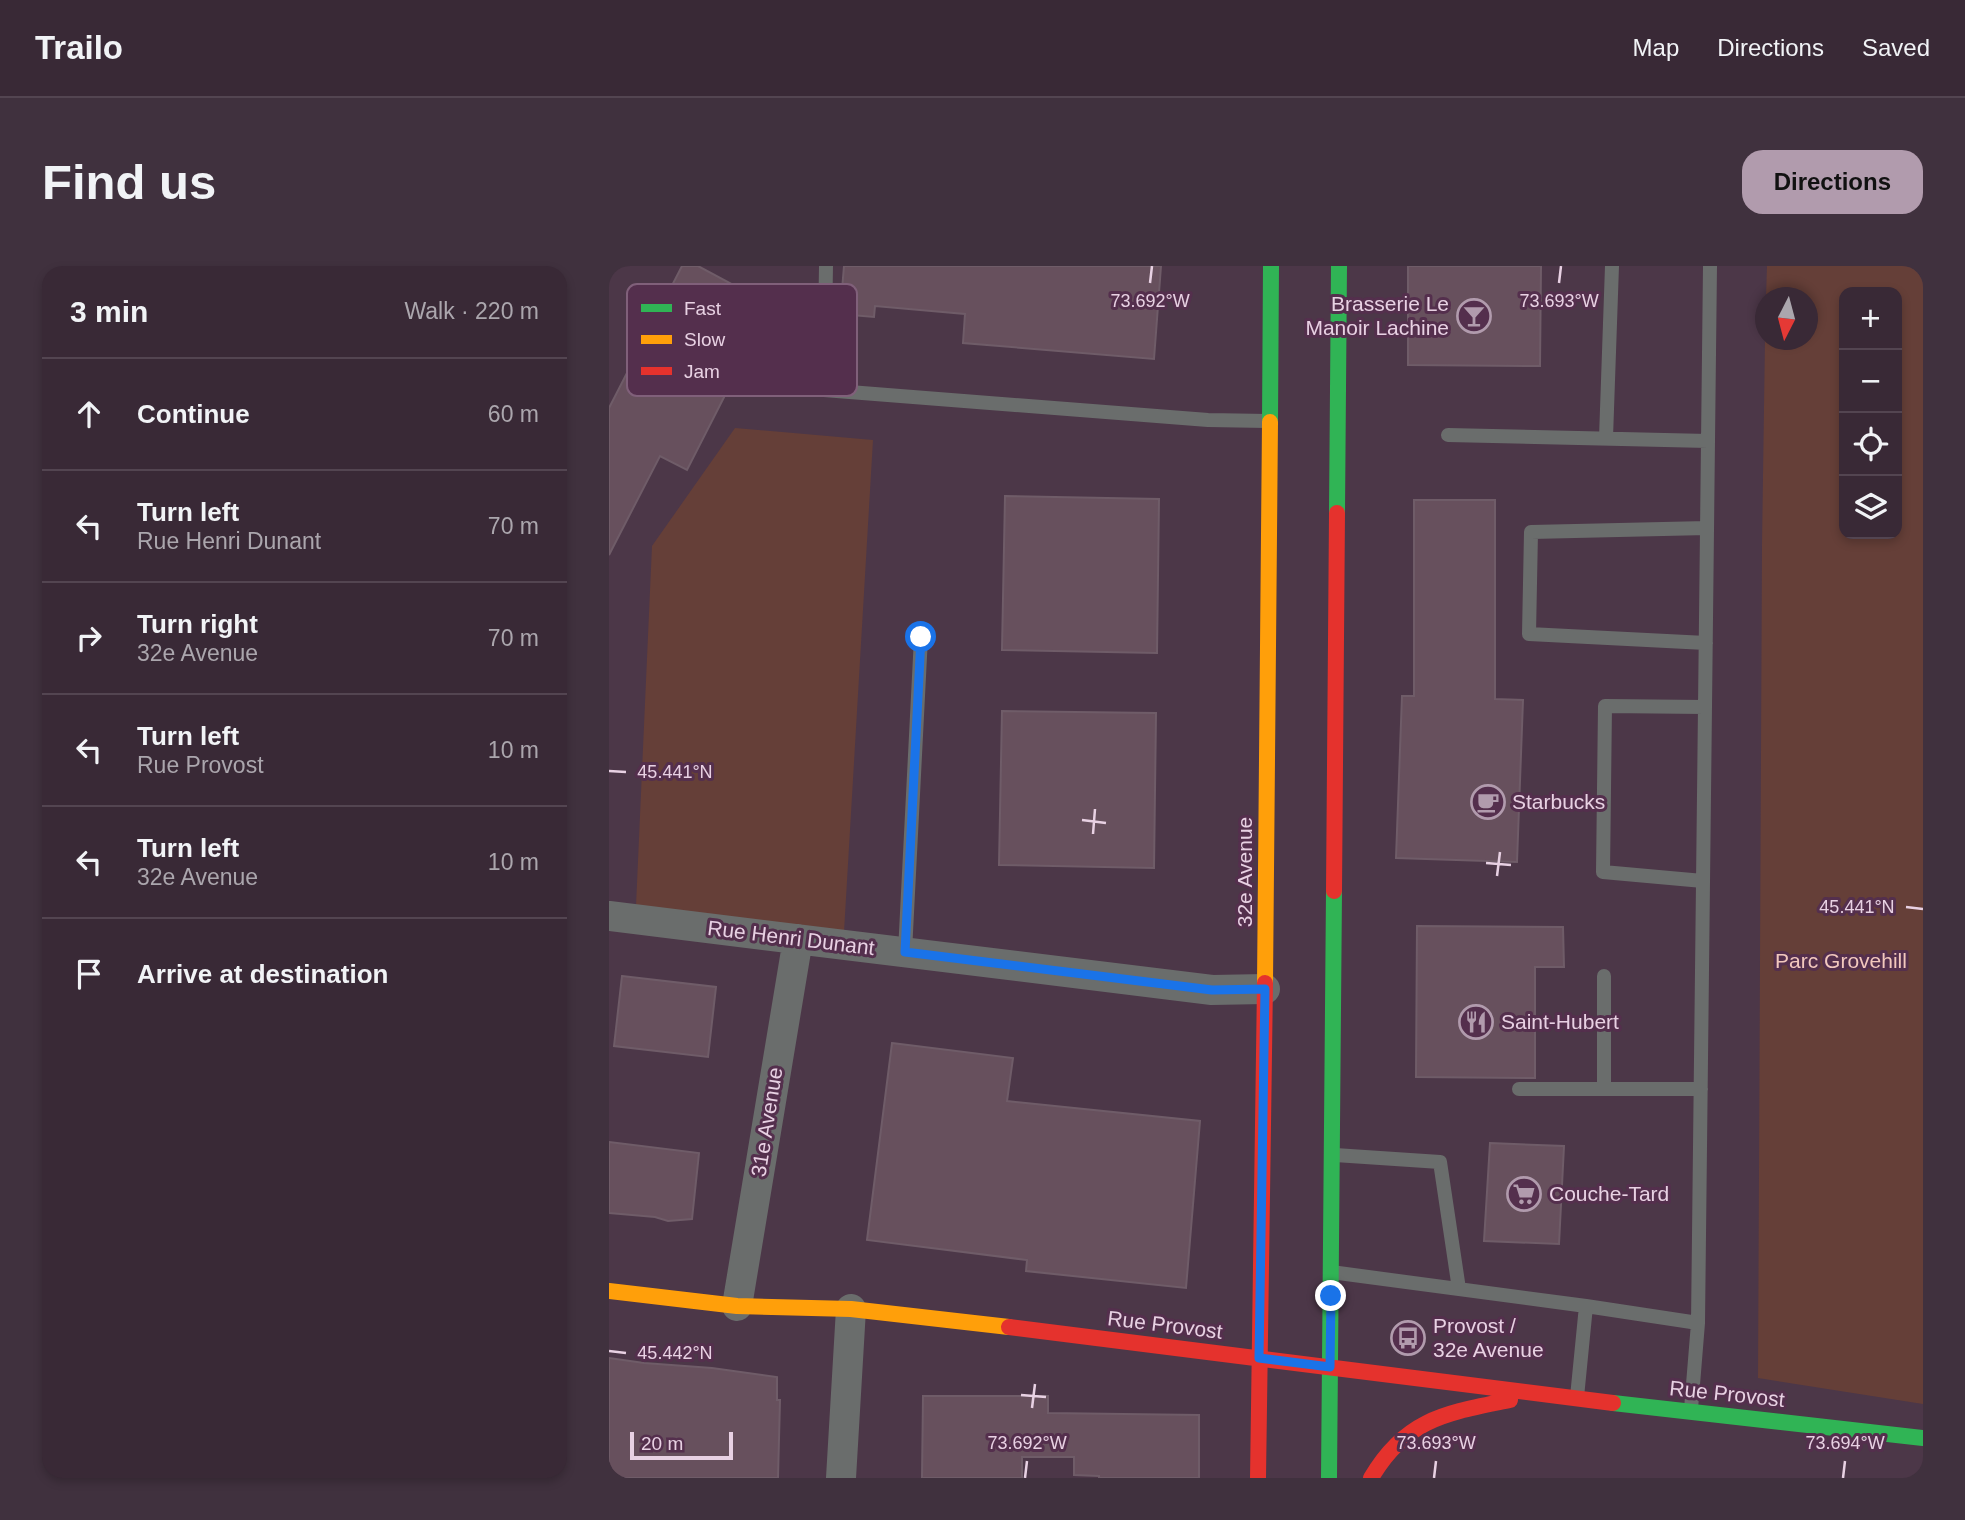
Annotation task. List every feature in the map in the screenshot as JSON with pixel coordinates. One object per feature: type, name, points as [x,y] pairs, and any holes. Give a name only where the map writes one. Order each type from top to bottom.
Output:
[{"type":"main road","name":"32e Avenue","points":[[1258,1478],[1271,266]]},
{"type":"main road","points":[[1329,1478],[1339,266]]},
{"type":"main road","name":"Rue Provost","points":[[609,1291],[737,1306],[851,1310],[1536,1394],[1923,1438]]},
{"type":"main road","points":[[1371,1478],[1378,1462],[1392,1445],[1417,1426],[1431,1419],[1536,1394]]},
{"type":"street","name":"Rue Henri Dunant","points":[[609,916],[1212,990],[1265,989]]},
{"type":"street","name":"31e Avenue","points":[[737,1306],[798,939]]},
{"type":"street","points":[[841,1478],[851,1310]]},
{"type":"lane","points":[[826,266],[826,284]]},
{"type":"lane","points":[[1606,438],[1612,266]]},
{"type":"lane","points":[[1691,1411],[1698,1323],[1710,266]]},
{"type":"lane","points":[[857,393],[1208,420],[1269,421]]},
{"type":"lane","points":[[1448,435],[1708,441]]},
{"type":"lane","points":[[1706,643],[1529,634],[1531,532],[1707,528]]},
{"type":"lane","points":[[905,952],[921,637]]},
{"type":"lane","points":[[1703,881],[1603,872],[1605,706],[1705,707]]},
{"type":"lane","points":[[1604,976],[1604,1089]]},
{"type":"lane","points":[[1519,1089],[1701,1089]]},
{"type":"lane","points":[[1332,1155],[1440,1162],[1459,1289]]},
{"type":"lane","points":[[1331,1272],[1698,1323]]},
{"type":"lane","points":[[1576,1398],[1586,1306]]},
{"type":"green space","name":"Parc Grovehill","points":[[1767,266],[1923,266],[1923,1404],[1758,1378],[1765,350],[1818,350],[1818,287],[1766,287]]},
{"type":"green space","points":[[735,428],[873,440],[844,932],[636,906],[652,546]]},
{"type":"building","points":[[682,266],[698,266],[732,284],[673,284]]},
{"type":"building","points":[[844,266],[1161,266],[1154,359],[963,343],[965,314],[875,306],[874,317],[857,316],[857,284],[842,284]]},
{"type":"building","name":"Brasserie Le Manoir Lachine","points":[[1408,266],[1541,266],[1540,366],[1408,365]]},
{"type":"building","points":[[627,373],[627,396],[725,396],[687,470],[660,456],[609,555],[609,408]]},
{"type":"building","points":[[1005,496],[1159,499],[1157,653],[1002,650]]},
{"type":"building","points":[[1414,500],[1495,500],[1495,699],[1523,700],[1517,862],[1396,858],[1402,696],[1414,696]]},
{"type":"building","points":[[1002,711],[1156,713],[1154,868],[999,865]]},
{"type":"building","name":"Saint-Hubert","points":[[1417,926],[1563,927],[1564,967],[1535,967],[1535,1078],[1416,1077]]},
{"type":"building","points":[[622,976],[716,987],[708,1057],[614,1046]]},
{"type":"building","points":[[892,1043],[1013,1058],[1007,1101],[1200,1121],[1186,1288],[1026,1271],[1027,1260],[867,1240]]},
{"type":"building","points":[[609,1142],[699,1153],[692,1219],[668,1221],[655,1217],[609,1213]]},
{"type":"building","name":"Couche-Tard","points":[[1490,1143],[1564,1146],[1559,1244],[1484,1241]]},
{"type":"building","points":[[609,1358],[777,1377],[777,1400],[780,1400],[778,1478],[609,1478]]},
{"type":"building","points":[[923,1396],[1048,1396],[1048,1413],[1199,1415],[1199,1478],[1099,1478],[1074,1475],[1074,1457],[1022,1457],[1022,1478],[922,1478]]},
{"type":"traffic: fast","points":[[1270,422],[1271,266]]},
{"type":"traffic: fast","points":[[1337,513],[1339,266]]},
{"type":"traffic: fast","points":[[1329,1478],[1334,891]]},
{"type":"traffic: fast","points":[[1613,1403],[1923,1438]]},
{"type":"traffic: slow","points":[[1265,983],[1270,422]]},
{"type":"traffic: slow","points":[[609,1291],[737,1306],[851,1309],[1009,1327]]},
{"type":"traffic: jam","points":[[1334,891],[1337,513]]},
{"type":"traffic: jam","points":[[1258,1478],[1265,983]]},
{"type":"traffic: jam","points":[[1009,1327],[1613,1403]]},
{"type":"traffic: jam","points":[[1371,1478],[1399,1442],[1430,1421],[1467,1409],[1510,1400]]},
{"type":"place","name":"Brasserie Le Manoir Lachine","points":[[1474,316]]},
{"type":"place","name":"Starbucks","points":[[1488,802]]},
{"type":"place","name":"Saint-Hubert","points":[[1476,1022]]},
{"type":"place","name":"Couche-Tard","points":[[1524,1194]]},
{"type":"place","name":"Provost / 32e Avenue","points":[[1408,1338]]},
{"type":"route","points":[[921,637],[905,952],[1212,990],[1265,989],[1259,1358],[1330,1367],[1331,1296]]}]
